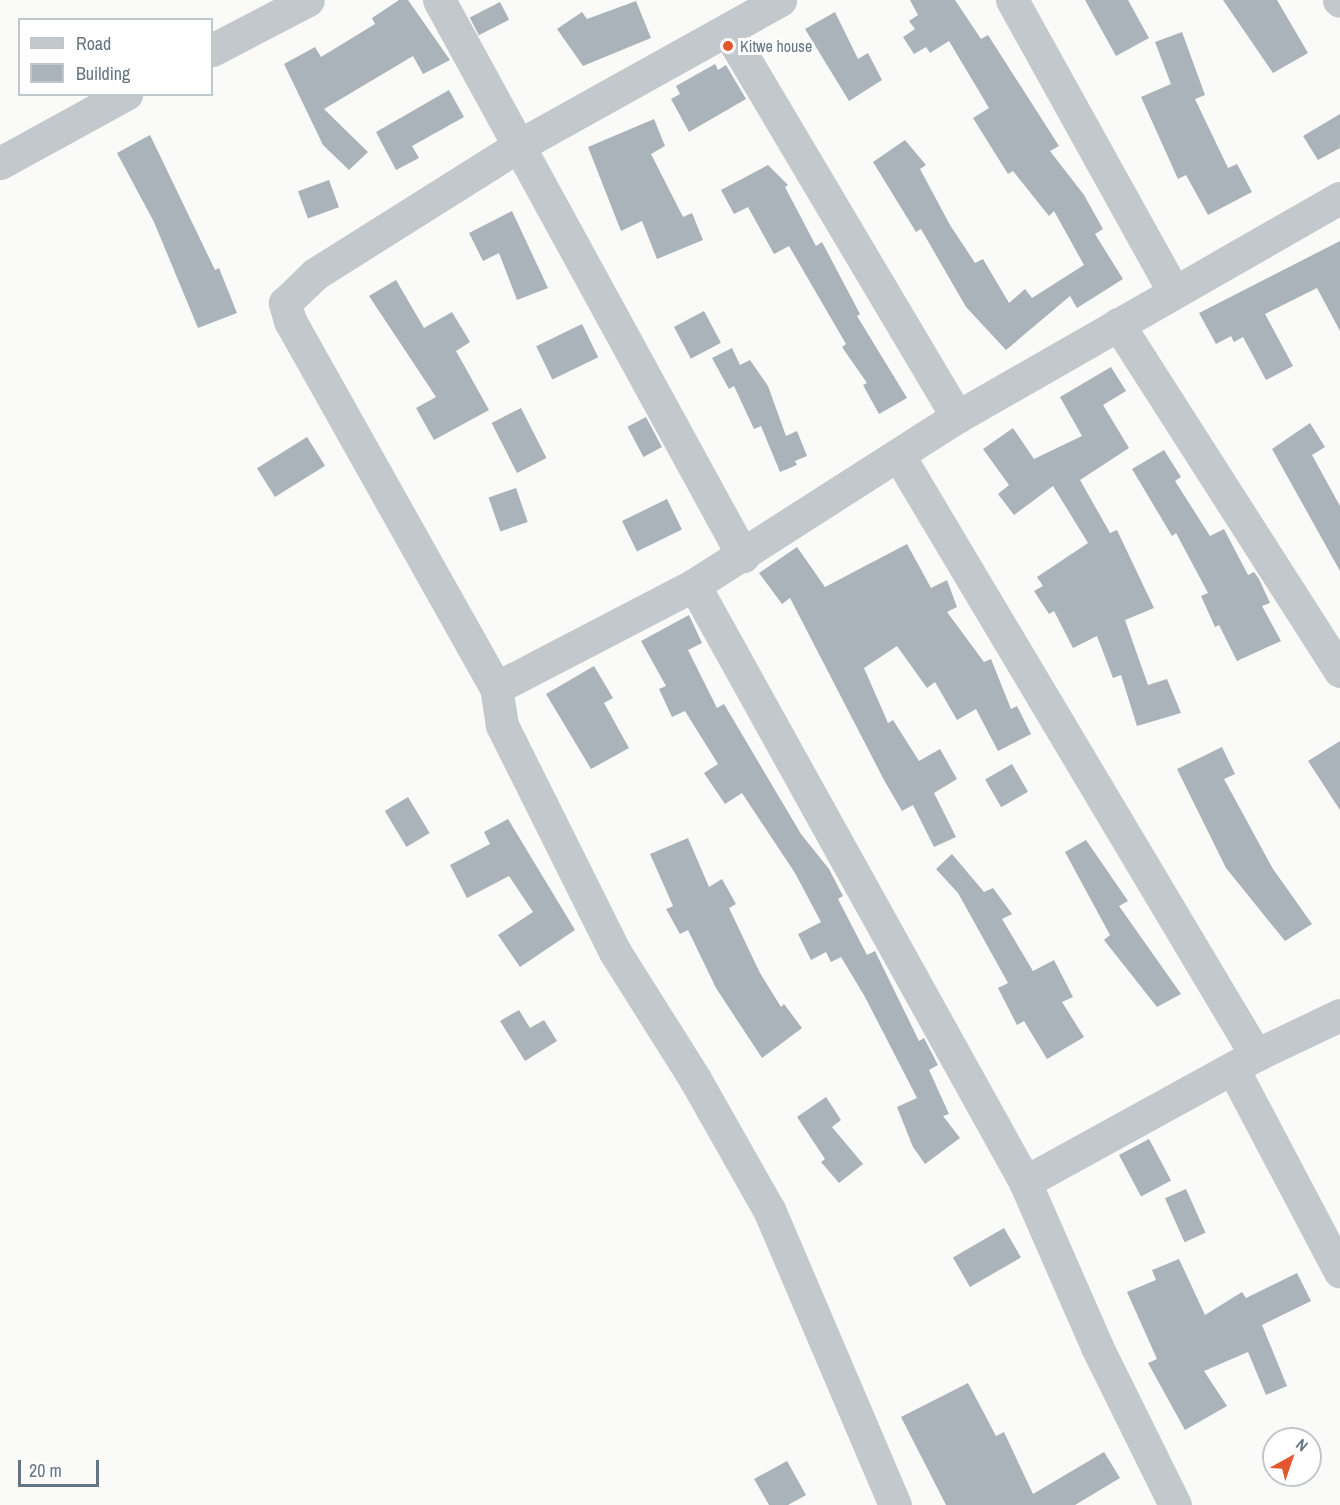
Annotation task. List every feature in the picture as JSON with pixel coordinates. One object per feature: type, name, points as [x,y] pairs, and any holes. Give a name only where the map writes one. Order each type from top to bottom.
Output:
[{"type":"street","points":[[213,49],[308,0]]},
{"type":"street","points":[[439,0],[743,556]]},
{"type":"street","points":[[780,0],[518,146],[315,274],[285,303],[290,321],[496,688],[502,725],[615,952],[695,1079],[769,1210],[895,1505]]},
{"type":"street","points":[[1012,0],[1174,292]]},
{"type":"street","points":[[728,31],[957,417]]},
{"type":"street","points":[[0,164],[122,96]]},
{"type":"street","points":[[496,688],[694,585],[743,556],[957,417],[1340,199]]},
{"type":"street","points":[[1118,324],[1340,671]]},
{"type":"street","points":[[899,456],[1244,1062],[1340,1272]]},
{"type":"street","points":[[694,585],[1025,1182],[1097,1347],[1175,1505]]},
{"type":"street","points":[[1025,1182],[1244,1062],[1340,1015]]},
{"type":"building","points":[[399,0],[408,0],[450,60],[423,74],[413,56],[324,109],[368,152],[349,170],[323,145],[284,64],[315,47],[321,57],[375,24],[372,18]]},
{"type":"building","points":[[910,0],[955,0],[981,39],[988,35],[1059,146],[1050,151],[1084,195],[1103,229],[1095,234],[1123,279],[1077,308],[1070,296],[1006,350],[966,307],[921,229],[916,232],[873,162],[905,140],[926,165],[920,169],[950,225],[975,263],[983,259],[1009,303],[1025,289],[1032,298],[1084,265],[1054,211],[1049,216],[1013,171],[1008,174],[973,118],[989,108],[949,41],[930,53],[926,47],[914,54],[903,37],[915,29],[909,21],[918,15]]},
{"type":"building","points":[[1085,0],[1128,0],[1149,38],[1116,56]]},
{"type":"building","points":[[1223,0],[1277,0],[1308,53],[1273,73]]},
{"type":"building","points":[[636,1],[651,38],[583,66],[557,29],[582,12],[587,19]]},
{"type":"building","points":[[500,2],[509,20],[479,35],[470,17]]},
{"type":"building","points":[[835,12],[858,59],[868,53],[882,80],[849,101],[805,29]]},
{"type":"building","points":[[1182,32],[1205,95],[1195,99],[1228,168],[1237,164],[1252,192],[1208,215],[1186,175],[1178,179],[1141,97],[1171,84],[1155,42]]},
{"type":"building","points":[[715,64],[718,70],[726,65],[746,99],[689,132],[671,99],[680,94],[676,86]]},
{"type":"building","points":[[449,90],[464,117],[412,146],[419,158],[396,170],[376,132]]},
{"type":"building","points":[[1340,114],[1340,148],[1318,160],[1303,136]]},
{"type":"building","points":[[654,119],[665,146],[651,154],[683,217],[692,213],[703,240],[657,259],[642,221],[621,231],[588,147]]},
{"type":"building","points":[[150,135],[215,270],[219,268],[237,313],[198,328],[154,222],[117,153]]},
{"type":"building","points":[[768,165],[788,185],[785,187],[816,246],[822,242],[860,314],[857,316],[907,398],[879,414],[863,385],[867,383],[842,347],[846,344],[789,246],[774,254],[748,207],[734,214],[721,190]]},
{"type":"building","points":[[329,180],[339,207],[308,219],[298,191]]},
{"type":"building","points":[[512,211],[548,288],[517,300],[499,253],[483,261],[469,233]]},
{"type":"building","points":[[1340,241],[1340,331],[1317,288],[1265,314],[1293,366],[1266,380],[1243,337],[1234,342],[1231,336],[1216,344],[1199,313]]},
{"type":"building","points":[[396,280],[424,328],[452,312],[470,342],[456,351],[489,410],[434,440],[416,408],[436,397],[369,296]]},
{"type":"building","points":[[704,311],[721,343],[691,359],[674,327]]},
{"type":"building","points":[[582,324],[598,357],[552,380],[536,346]]},
{"type":"building","points":[[732,348],[740,365],[750,360],[768,386],[786,436],[797,431],[807,456],[795,461],[797,465],[780,472],[761,426],[754,429],[734,386],[729,389],[712,358]]},
{"type":"building","points":[[1111,367],[1126,391],[1103,405],[1129,448],[1080,480],[1110,533],[1117,530],[1154,608],[1125,620],[1148,685],[1167,679],[1181,713],[1137,726],[1121,675],[1113,678],[1097,636],[1073,648],[1054,611],[1049,614],[1034,591],[1043,586],[1037,577],[1088,543],[1053,486],[1014,515],[998,494],[1009,485],[983,449],[1013,428],[1034,459],[1082,436],[1060,397]]},
{"type":"building","points":[[521,408],[546,458],[517,473],[492,423]]},
{"type":"building","points":[[646,417],[662,447],[643,457],[627,427]]},
{"type":"building","points":[[1310,423],[1325,447],[1312,455],[1340,506],[1340,571],[1272,449]]},
{"type":"building","points":[[307,437],[325,466],[275,497],[257,468]]},
{"type":"building","points":[[1164,450],[1181,477],[1175,481],[1210,536],[1224,529],[1248,575],[1254,572],[1259,579],[1270,603],[1262,606],[1281,641],[1237,661],[1219,625],[1215,627],[1201,596],[1208,593],[1176,533],[1172,536],[1132,469]]},
{"type":"building","points":[[516,488],[528,522],[500,531],[489,497]]},
{"type":"building","points":[[667,499],[682,530],[637,551],[622,521]]},
{"type":"building","points":[[907,544],[931,588],[947,580],[957,607],[947,612],[984,662],[991,659],[1011,709],[1017,706],[1031,734],[998,751],[976,709],[957,720],[935,682],[927,688],[897,646],[864,668],[888,723],[893,720],[919,761],[940,749],[957,779],[934,793],[956,837],[934,847],[913,805],[902,811],[884,780],[790,598],[782,604],[759,573],[797,547],[825,587]]},
{"type":"building","points":[[689,615],[702,643],[688,650],[717,708],[724,704],[801,834],[829,869],[843,896],[838,899],[867,955],[875,951],[919,1041],[924,1038],[938,1065],[929,1070],[949,1114],[943,1116],[960,1138],[925,1164],[913,1147],[897,1107],[917,1098],[865,997],[841,957],[831,962],[826,952],[811,960],[798,934],[821,922],[795,873],[742,793],[725,804],[704,773],[718,764],[685,711],[672,717],[659,689],[666,686],[641,641]]},
{"type":"building","points":[[594,666],[613,698],[604,703],[629,748],[591,769],[546,694]]},
{"type":"building","points":[[1340,741],[1340,810],[1308,761]]},
{"type":"building","points":[[1222,747],[1235,774],[1224,779],[1273,869],[1312,924],[1285,941],[1226,868],[1177,769]]},
{"type":"building","points":[[1012,764],[1028,792],[1001,807],[985,780]]},
{"type":"building","points":[[408,797],[430,833],[406,847],[385,811]]},
{"type":"building","points":[[508,819],[575,930],[520,967],[498,935],[533,912],[509,876],[467,898],[450,865],[490,844],[484,832]]},
{"type":"building","points":[[688,838],[709,887],[722,879],[736,904],[729,908],[760,973],[781,1007],[784,1004],[802,1028],[762,1058],[716,988],[688,930],[680,934],[666,909],[673,906],[650,854]]},
{"type":"building","points":[[1086,840],[1128,901],[1119,906],[1181,994],[1157,1007],[1104,940],[1110,935],[1065,852]]},
{"type":"building","points":[[952,854],[984,892],[993,888],[1012,914],[1002,919],[1033,971],[1054,960],[1073,997],[1062,1002],[1084,1037],[1047,1059],[1024,1021],[1017,1025],[998,988],[1008,983],[958,893],[936,869]]},
{"type":"building","points":[[519,1010],[530,1028],[544,1020],[557,1041],[525,1061],[500,1021]]},
{"type":"building","points":[[826,1097],[841,1120],[832,1127],[863,1164],[839,1183],[821,1162],[825,1159],[797,1117]]},
{"type":"building","points":[[1149,1139],[1171,1180],[1141,1196],[1119,1155]]},
{"type":"building","points":[[1186,1189],[1206,1233],[1185,1242],[1165,1198]]},
{"type":"building","points":[[1004,1228],[1021,1257],[970,1287],[953,1258]]},
{"type":"building","points":[[1179,1259],[1205,1315],[1242,1292],[1246,1298],[1297,1273],[1311,1301],[1262,1325],[1287,1386],[1266,1395],[1248,1352],[1204,1371],[1227,1406],[1185,1430],[1148,1363],[1157,1359],[1127,1292],[1156,1280],[1152,1270]]},
{"type":"building","points":[[968,1383],[996,1436],[1004,1432],[1033,1494],[1104,1452],[1120,1478],[1075,1505],[946,1505],[901,1417]]},
{"type":"building","points":[[787,1461],[806,1495],[788,1505],[769,1505],[754,1479]]},
{"type":"place","name":"Kitwe house","points":[[728,46]]}]
